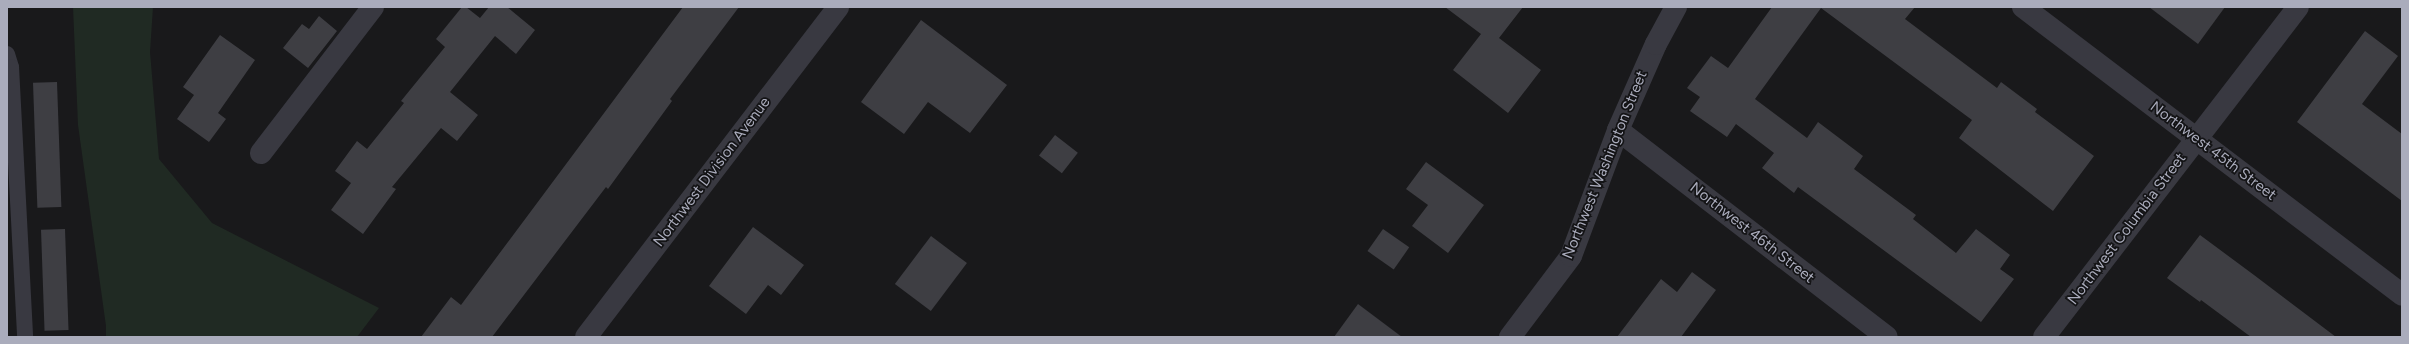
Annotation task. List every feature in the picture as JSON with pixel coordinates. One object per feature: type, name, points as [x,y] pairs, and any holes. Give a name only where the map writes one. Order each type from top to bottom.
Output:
[{"type":"street","points":[[261,153],[373,7]]},
{"type":"street","name":"Northwest Division Avenue","points":[[586,337],[838,7]]},
{"type":"street","name":"Northwest Washington Street","points":[[1510,337],[1571,256],[1618,130],[1656,44],[1676,7]]},
{"type":"street","name":"Northwest 45th Street","points":[[2024,7],[2402,295]]},
{"type":"street","name":"Northwest Columbia Street","points":[[2044,337],[2298,7]]},
{"type":"street","name":"Northwest 46th Street","points":[[1618,130],[1887,337]]},
{"type":"lane","points":[[7,54],[11,68],[25,337]]},
{"type":"shaded area","points":[[73,7],[153,7],[150,52],[159,159],[212,223],[379,308],[357,337],[106,337],[106,326],[78,125]]},
{"type":"building","points":[[462,7],[466,7],[480,18],[489,7],[507,7],[535,30],[516,54],[495,36],[450,92],[478,115],[457,141],[441,128],[392,187],[396,189],[363,234],[331,210],[351,183],[335,171],[357,141],[367,149],[404,103],[401,101],[445,47],[436,39]]},
{"type":"building","points":[[683,7],[739,7],[670,99],[672,101],[608,189],[606,187],[492,337],[421,337],[451,297],[461,305]]},
{"type":"building","points":[[1445,7],[1523,7],[1499,38],[1541,70],[1508,113],[1453,70],[1481,34]]},
{"type":"building","points":[[1772,7],[1915,7],[1905,19],[1997,88],[2001,82],[2037,109],[2035,112],[2094,156],[2053,211],[1959,138],[1972,120],[1821,8],[1755,99],[1807,138],[1818,122],[1863,156],[1854,169],[1916,215],[1913,219],[1956,253],[1976,229],[2010,255],[2000,269],[2014,279],[1981,322],[1798,187],[1794,193],[1762,168],[1774,153],[1736,124],[1727,137],[1690,111],[1700,97],[1687,88],[1711,56],[1728,68]]},
{"type":"building","points":[[2149,7],[2225,7],[2198,44]]},
{"type":"building","points":[[319,16],[337,31],[308,68],[283,48],[302,24],[309,29]]},
{"type":"building","points":[[921,20],[1007,85],[970,133],[928,102],[904,134],[861,102]]},
{"type":"building","points":[[2365,31],[2398,56],[2362,104],[2402,134],[2402,201],[2297,122]]},
{"type":"building","points":[[220,35],[255,60],[218,113],[226,119],[209,142],[177,119],[194,95],[183,87]]},
{"type":"building","points":[[57,82],[61,207],[37,208],[33,83]]},
{"type":"building","points":[[1055,135],[1078,153],[1062,173],[1039,155]]},
{"type":"building","points":[[1426,162],[1484,205],[1448,253],[1412,226],[1428,205],[1406,189]]},
{"type":"building","points":[[753,227],[804,265],[781,295],[768,285],[746,314],[709,286]]},
{"type":"building","points":[[65,229],[69,330],[45,331],[41,230]]},
{"type":"building","points":[[1383,229],[1409,247],[1394,269],[1368,251]]},
{"type":"building","points":[[2200,235],[2336,337],[2251,337],[2201,300],[2200,302],[2167,278]]},
{"type":"building","points":[[931,236],[967,263],[931,311],[895,284]]},
{"type":"building","points":[[1692,272],[1716,290],[1681,337],[1617,337],[1661,279],[1677,292]]},
{"type":"building","points":[[1358,304],[1402,337],[1334,337]]}]
